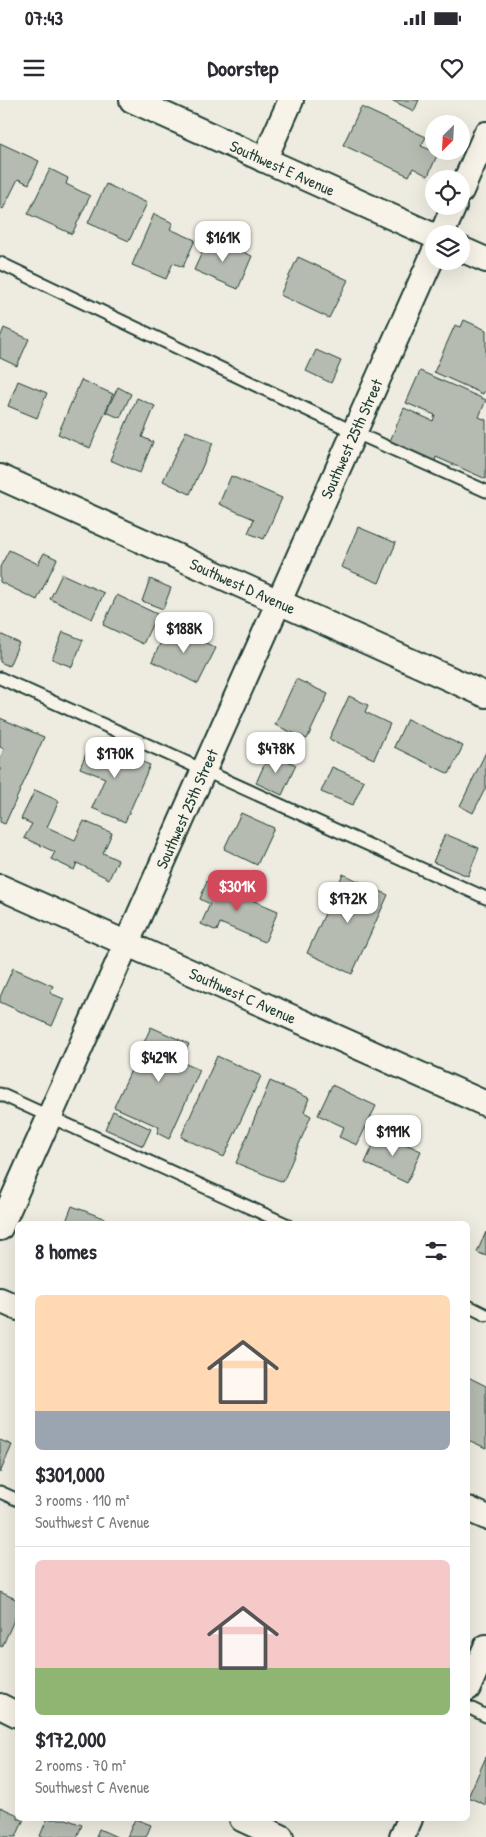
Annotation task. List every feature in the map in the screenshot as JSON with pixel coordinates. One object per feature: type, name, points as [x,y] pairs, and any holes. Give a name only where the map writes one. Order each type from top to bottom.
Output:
[{"type":"street","name":"Southwest E Avenue","points":[[132,100],[425,232]]},
{"type":"street","points":[[264,160],[290,100]]},
{"type":"street","points":[[470,170],[486,134]]},
{"type":"street","points":[[470,253],[486,260]]},
{"type":"street","name":"Southwest 25th Street","points":[[0,1228],[426,270]]},
{"type":"street","name":"Southwest D Avenue","points":[[0,477],[486,695]]},
{"type":"street","name":"Southwest C Avenue","points":[[0,887],[486,1104]]},
{"type":"street","points":[[0,1300],[15,1307]]},
{"type":"street","points":[[470,1510],[486,1517]]},
{"type":"street","points":[[470,1683],[486,1646]]},
{"type":"street","points":[[0,1706],[15,1714]]},
{"type":"street","points":[[246,1821],[281,1837]]},
{"type":"street","points":[[402,1837],[409,1821]]},
{"type":"lane","points":[[0,263],[354,432],[486,491]]},
{"type":"lane","points":[[0,678],[486,898]]},
{"type":"lane","points":[[0,1094],[279,1221]]},
{"type":"lane","points":[[470,1307],[486,1315]]},
{"type":"lane","points":[[0,1492],[15,1499]]},
{"type":"lane","points":[[470,1708],[486,1716]]},
{"type":"building","points":[[391,100],[419,100],[414,111]]},
{"type":"building","points":[[361,107],[425,137],[421,146],[425,148],[425,160],[435,160],[431,170],[425,170],[425,174],[413,168],[409,176],[343,145]]},
{"type":"building","points":[[0,143],[39,161],[29,184],[18,179],[3,209],[0,207]]},
{"type":"building","points":[[50,169],[68,178],[66,184],[90,196],[72,234],[28,214]]},
{"type":"building","points":[[106,184],[147,203],[129,241],[88,223]]},
{"type":"building","points":[[154,214],[173,223],[170,229],[195,240],[183,267],[173,263],[166,279],[132,265]]},
{"type":"building","points":[[209,237],[252,256],[238,289],[194,270]]},
{"type":"building","points":[[298,257],[348,280],[329,318],[280,295]]},
{"type":"building","points":[[464,320],[486,330],[486,388],[483,394],[434,372],[455,325],[461,327]]},
{"type":"building","points":[[4,328],[29,339],[17,366],[0,358],[0,338]]},
{"type":"building","points":[[316,350],[341,361],[331,383],[306,371]]},
{"type":"building","points":[[420,371],[486,400],[479,417],[486,420],[486,479],[436,457],[435,461],[390,441],[404,408],[433,421],[435,415],[406,403]]},
{"type":"building","points":[[81,380],[113,394],[90,448],[58,434]]},
{"type":"building","points":[[18,381],[47,393],[37,418],[8,406]]},
{"type":"building","points":[[118,387],[131,394],[120,418],[106,412]]},
{"type":"building","points":[[137,398],[155,406],[142,437],[153,442],[140,473],[110,460]]},
{"type":"building","points":[[186,431],[213,443],[190,494],[163,481]]},
{"type":"building","points":[[231,476],[282,498],[264,539],[248,533],[254,519],[219,504]]},
{"type":"building","points":[[358,527],[396,543],[379,583],[341,567]]},
{"type":"building","points":[[9,550],[38,564],[44,553],[57,559],[37,600],[0,582],[0,567]]},
{"type":"building","points":[[62,574],[104,593],[92,619],[50,599]]},
{"type":"building","points":[[150,579],[171,588],[163,609],[142,601]]},
{"type":"building","points":[[117,595],[157,614],[143,644],[103,625]]},
{"type":"building","points":[[169,625],[216,648],[198,684],[152,661]]},
{"type":"building","points":[[63,632],[83,640],[72,667],[52,659]]},
{"type":"building","points":[[0,634],[19,643],[9,666],[0,662]]},
{"type":"building","points":[[296,679],[328,694],[307,739],[275,725]]},
{"type":"building","points":[[349,696],[368,705],[365,712],[390,724],[374,759],[329,739]]},
{"type":"building","points":[[0,718],[44,737],[5,824],[0,822],[0,759],[4,749],[0,747]]},
{"type":"building","points":[[407,719],[463,746],[449,774],[394,747]]},
{"type":"building","points":[[92,740],[150,765],[125,822],[92,808],[105,778],[80,768]]},
{"type":"building","points":[[270,752],[296,765],[282,795],[256,783]]},
{"type":"building","points":[[486,752],[486,787],[473,813],[460,806]]},
{"type":"building","points":[[332,767],[364,781],[353,805],[321,792]]},
{"type":"building","points":[[35,790],[59,801],[47,827],[75,840],[84,821],[112,833],[103,853],[118,860],[109,879],[77,863],[74,870],[51,859],[55,852],[24,838],[32,824],[21,819]]},
{"type":"building","points":[[241,813],[274,828],[257,865],[224,849]]},
{"type":"building","points":[[445,834],[479,848],[468,876],[433,862]]},
{"type":"building","points":[[343,874],[388,895],[352,974],[307,953]]},
{"type":"building","points":[[207,881],[278,911],[265,942],[220,923],[217,931],[201,924],[210,904],[200,899]]},
{"type":"building","points":[[13,968],[53,986],[50,993],[64,999],[52,1026],[0,1002],[0,997]]},
{"type":"building","points":[[151,1027],[189,1044],[181,1062],[200,1070],[169,1139],[157,1133],[159,1127],[114,1107]]},
{"type":"building","points":[[217,1056],[261,1076],[224,1157],[181,1137]]},
{"type":"building","points":[[270,1081],[309,1098],[304,1112],[311,1116],[283,1182],[236,1163]]},
{"type":"building","points":[[332,1085],[376,1106],[357,1145],[339,1137],[344,1127],[318,1115]]},
{"type":"building","points":[[113,1111],[151,1129],[143,1146],[105,1129]]},
{"type":"building","points":[[379,1132],[421,1151],[407,1183],[365,1163]]},
{"type":"building","points":[[72,1206],[111,1221],[66,1221]]},
{"type":"building","points":[[486,1232],[486,1256],[477,1252]]},
{"type":"building","points":[[470,1378],[486,1386],[486,1448],[470,1441]]},
{"type":"building","points":[[0,1440],[12,1445],[0,1473]]},
{"type":"building","points":[[0,1592],[15,1599],[15,1618],[2,1647],[0,1646]]},
{"type":"building","points":[[486,1757],[486,1805],[470,1798],[470,1793]]},
{"type":"building","points":[[0,1807],[15,1814],[15,1821],[23,1821],[16,1837],[0,1837]]},
{"type":"building","points":[[46,1821],[71,1821],[82,1825],[77,1837],[40,1836]]},
{"type":"building","points":[[134,1821],[151,1825],[146,1837],[127,1837]]},
{"type":"building","points":[[99,1829],[117,1837],[96,1837]]}]
